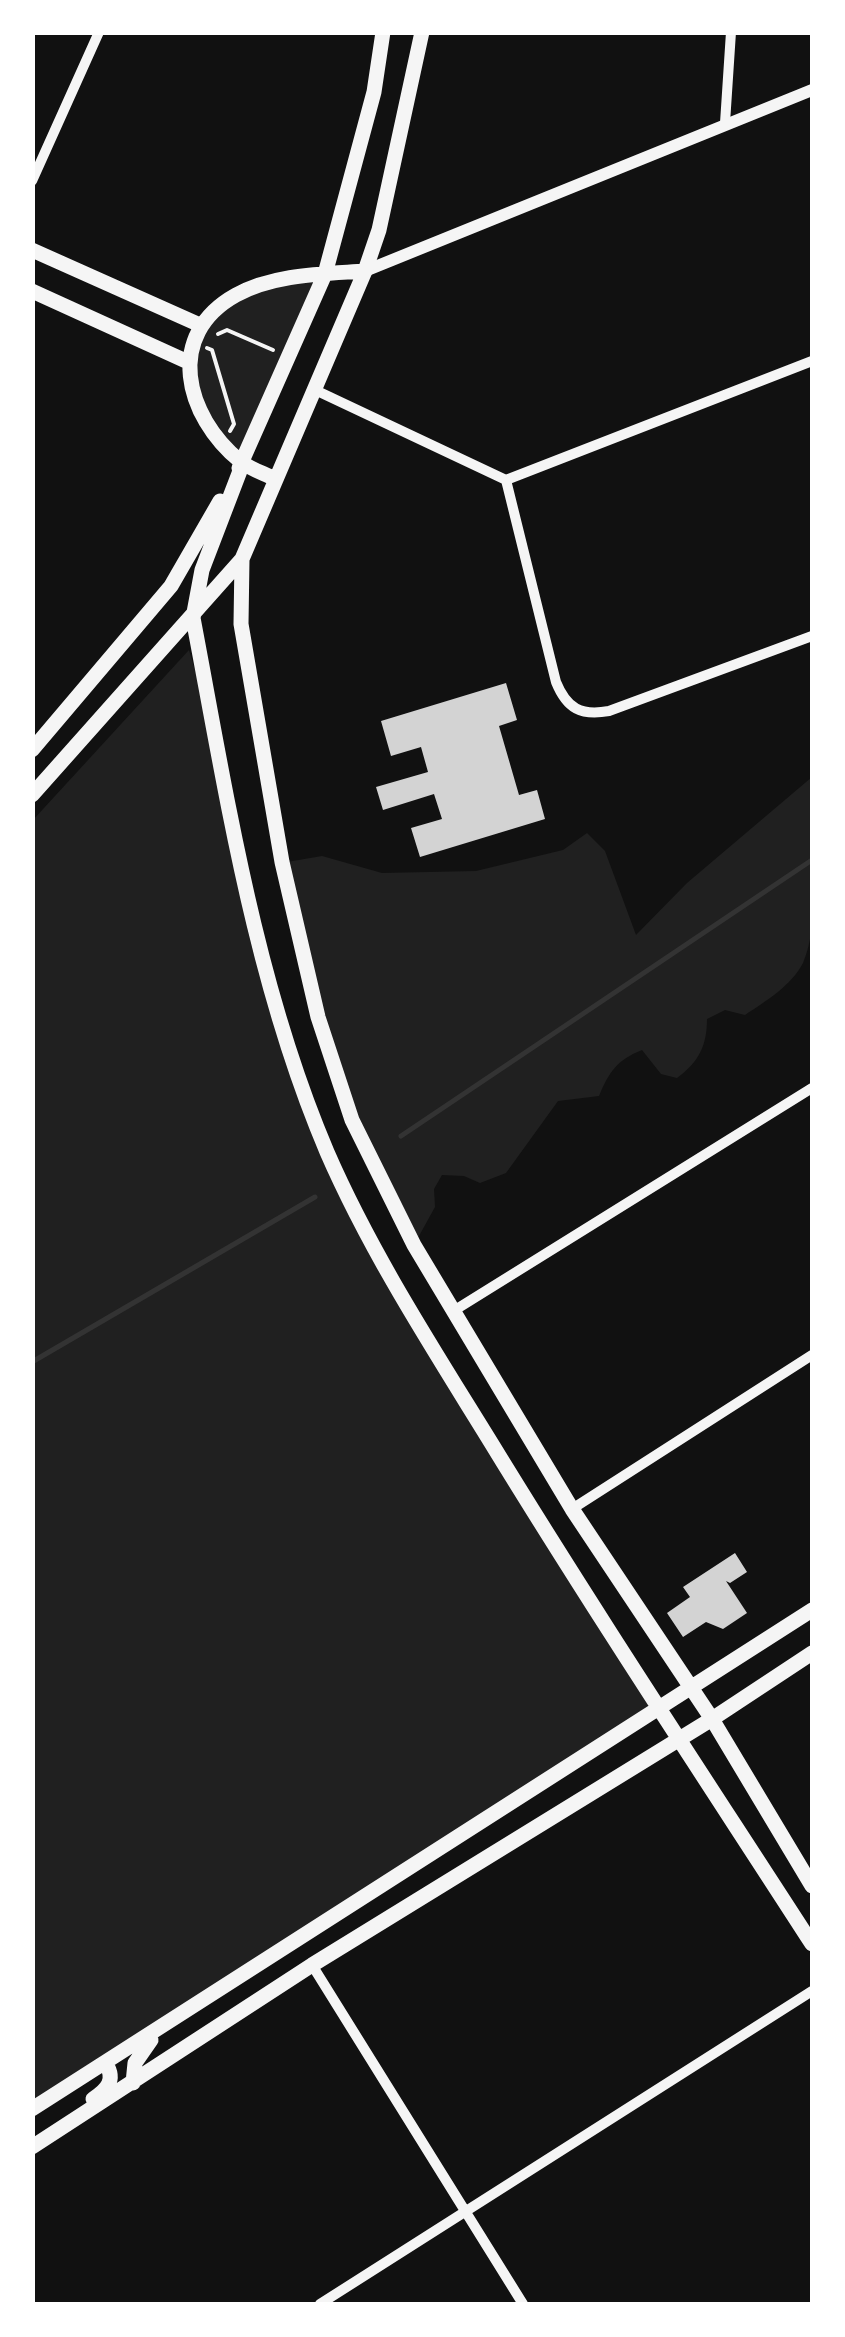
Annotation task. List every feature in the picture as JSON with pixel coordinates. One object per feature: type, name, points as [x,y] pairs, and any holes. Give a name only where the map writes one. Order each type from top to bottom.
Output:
[{"type":"main road","points":[[383,32],[374,92],[325,274],[242,463],[202,570],[193,618],[250,909],[286,1042],[327,1151],[367,1234],[526,1500],[812,1944]]},
{"type":"main road","points":[[32,795],[242,559],[365,271],[379,230],[422,32]]},
{"type":"main road","points":[[32,250],[200,325]]},
{"type":"main road","points":[[274,479],[242,463],[223,444],[197,405],[188,362],[200,325],[213,310],[238,293],[286,279],[365,271]]},
{"type":"main road","points":[[32,291],[188,362]]},
{"type":"main road","points":[[32,750],[171,586],[242,463]]},
{"type":"main road","points":[[242,559],[240,624],[282,862],[318,1017],[352,1120],[395,1214],[572,1509],[712,1719],[812,1886]]},
{"type":"main road","points":[[32,2109],[812,1610]]},
{"type":"main road","points":[[32,2147],[312,1964],[812,1654]]},
{"type":"main road","points":[[133,2084],[140,2052],[173,2020]]},
{"type":"main road","points":[[62,2129],[74,2112],[109,2087],[111,2077],[106,2064]]},
{"type":"street","points":[[32,181],[99,32]]},
{"type":"street","points":[[725,123],[731,32]]},
{"type":"street","points":[[365,271],[812,90]]},
{"type":"street","points":[[313,389],[506,480],[812,361]]},
{"type":"street","points":[[506,480],[556,682],[563,699],[583,713],[609,710],[812,636]]},
{"type":"street","points":[[454,1310],[812,1088]]},
{"type":"street","points":[[572,1509],[812,1355]]},
{"type":"street","points":[[312,1964],[523,2304]]},
{"type":"street","points":[[320,2304],[812,1991]]},
{"type":"shaded area","points":[[325,274],[243,463],[190,384],[200,325],[238,293]]},
{"type":"shaded area","points":[[189,650],[205,704],[248,911],[324,1151],[653,1707],[33,2102],[33,820]]},
{"type":"shaded area","points":[[812,777],[812,924],[803,963],[792,979],[745,1015],[725,1010],[707,1019],[700,1052],[677,1078],[661,1074],[642,1050],[615,1068],[599,1096],[558,1101],[506,1173],[480,1183],[464,1176],[442,1175],[434,1189],[435,1207],[414,1245],[354,1119],[322,1017],[287,862],[322,856],[382,873],[476,871],[563,850],[587,833],[605,851],[636,935],[687,883]]},
{"type":"building","points":[[506,683],[517,720],[499,726],[519,795],[537,790],[545,819],[420,857],[411,828],[442,819],[434,794],[383,810],[376,787],[428,772],[421,747],[391,756],[381,721]]},
{"type":"building","points":[[735,1553],[747,1572],[730,1583],[726,1581],[747,1613],[723,1629],[706,1622],[683,1637],[667,1613],[690,1597],[683,1587]]},
{"type":"waterway","points":[[401,1136],[812,860]]},
{"type":"waterway","points":[[32,1362],[315,1197]]}]
